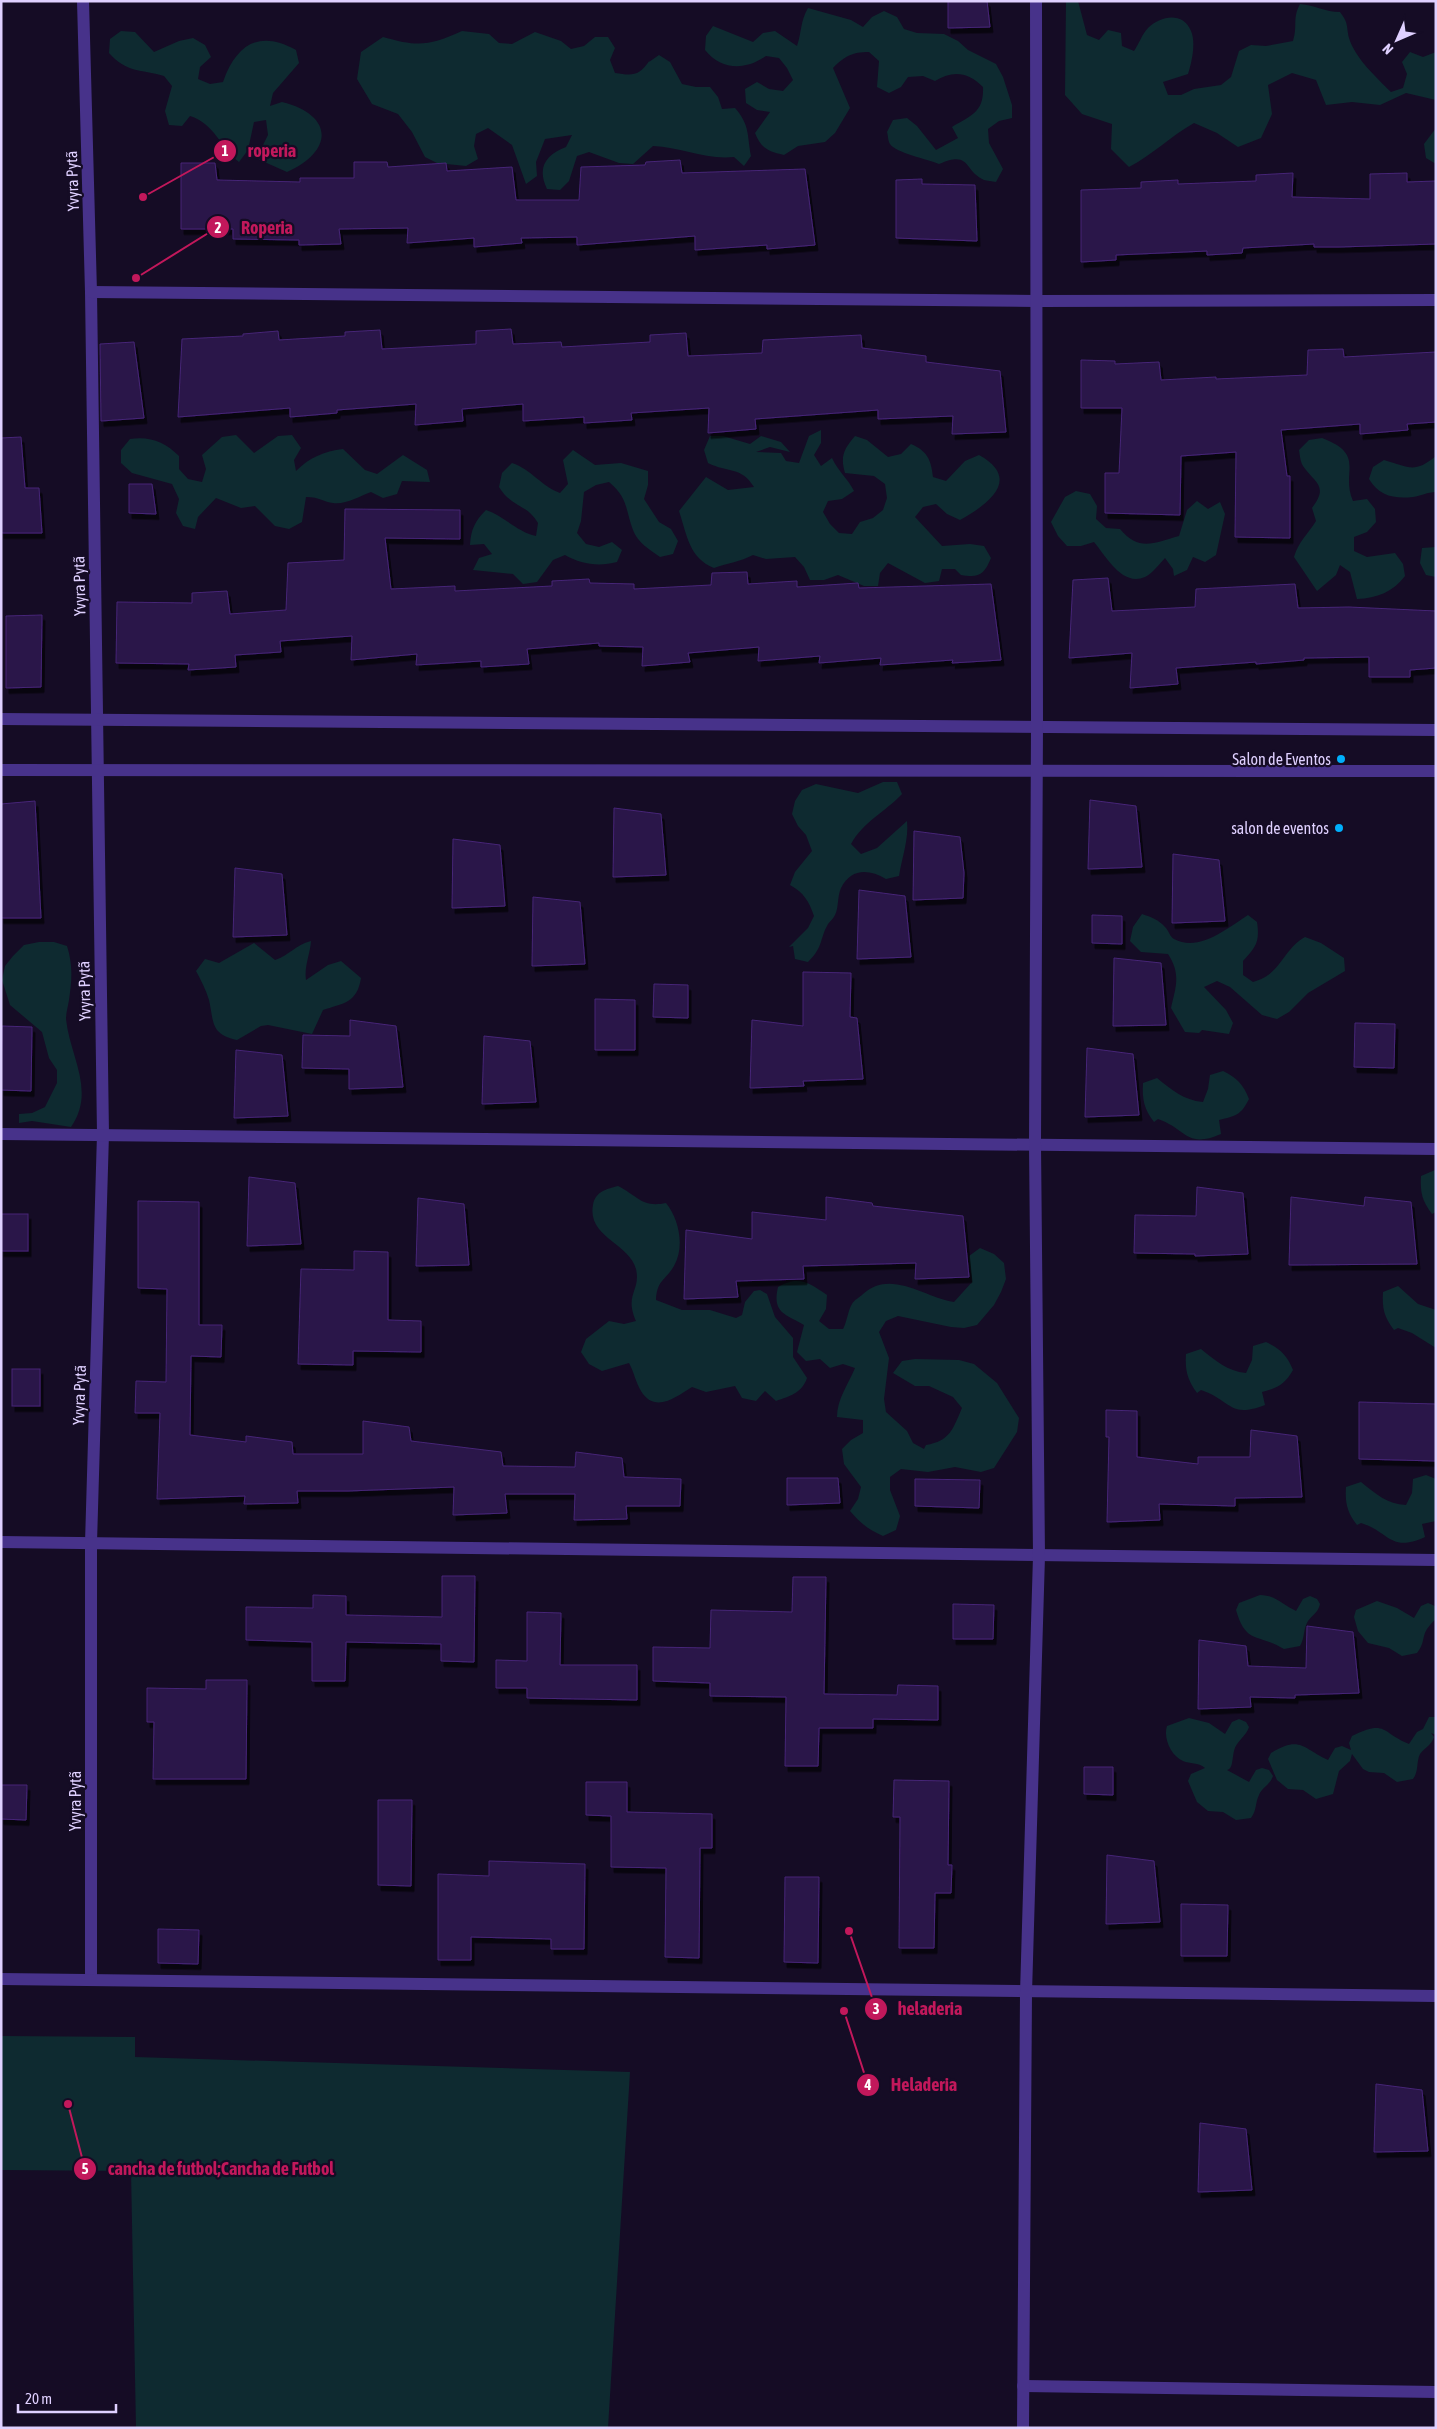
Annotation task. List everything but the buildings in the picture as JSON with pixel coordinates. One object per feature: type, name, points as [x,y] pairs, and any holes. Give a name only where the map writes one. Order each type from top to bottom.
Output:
[{"type":"street","name":"Yvyra Pytã","points":[[83,1],[91,292],[103,1134],[91,1543],[91,1980]]},
{"type":"street","points":[[1023,2428],[1026,1992],[1039,1556],[1035,1144],[1038,725],[1036,1]]},
{"type":"street","points":[[91,292],[1036,301],[1436,300]]},
{"type":"street","points":[[1,719],[1038,725],[1436,730]]},
{"type":"street","points":[[1,770],[1436,771]]},
{"type":"street","points":[[1,1134],[1436,1149]]},
{"type":"street","points":[[1,1542],[1436,1560]]},
{"type":"street","points":[[1,1979],[1436,1996]]},
{"type":"street","points":[[1024,2386],[1436,2392]]},
{"type":"green space","points":[[1066,1],[1078,1],[1087,35],[1099,40],[1108,30],[1121,33],[1122,46],[1134,51],[1146,30],[1153,24],[1165,18],[1183,20],[1191,31],[1193,52],[1188,74],[1163,82],[1168,95],[1181,95],[1194,89],[1221,85],[1231,77],[1239,51],[1251,45],[1266,46],[1293,41],[1296,14],[1300,4],[1340,12],[1346,22],[1349,38],[1356,53],[1391,92],[1403,88],[1407,74],[1402,62],[1410,52],[1423,57],[1436,52],[1436,100],[1406,93],[1380,105],[1352,102],[1326,105],[1316,80],[1292,73],[1268,85],[1272,114],[1261,138],[1238,147],[1217,133],[1194,123],[1129,167],[1111,149],[1112,124],[1082,114],[1065,95]]},
{"type":"green space","points":[[808,8],[851,20],[863,27],[872,17],[884,11],[897,17],[904,29],[917,33],[944,34],[958,41],[968,50],[996,64],[1003,77],[1012,105],[1012,118],[999,121],[988,129],[989,143],[1003,169],[996,182],[984,180],[977,176],[962,160],[949,160],[939,164],[898,150],[890,144],[887,132],[893,120],[907,118],[917,126],[936,150],[958,138],[952,127],[971,116],[979,107],[983,95],[983,87],[972,78],[954,74],[935,81],[923,76],[908,77],[901,87],[889,93],[877,87],[879,61],[869,52],[849,55],[833,68],[850,108],[835,133],[825,142],[798,146],[784,155],[769,151],[763,146],[755,133],[770,112],[757,110],[746,103],[745,89],[757,82],[769,89],[783,91],[793,80],[787,68],[779,58],[766,56],[758,61],[742,66],[726,65],[711,57],[705,50],[706,36],[713,26],[753,42],[763,33],[775,31],[797,46]]},
{"type":"green space","points":[[121,31],[135,32],[154,52],[179,41],[193,38],[205,45],[211,57],[200,67],[198,79],[210,84],[223,82],[235,58],[250,44],[260,41],[271,41],[296,50],[299,63],[273,93],[270,106],[282,102],[311,115],[319,124],[322,134],[320,144],[313,154],[287,172],[260,160],[248,150],[239,162],[211,130],[198,119],[190,116],[182,126],[169,125],[165,111],[172,86],[164,76],[134,69],[122,64],[109,53],[110,39]],"holes":[[[266,120],[268,135],[262,147],[253,147],[248,150],[254,122]]]},
{"type":"green space","points":[[462,31],[489,34],[499,43],[512,44],[535,32],[561,41],[571,49],[584,46],[595,37],[608,37],[615,48],[610,60],[615,73],[621,74],[635,74],[639,72],[650,60],[649,62],[659,55],[670,62],[682,84],[710,87],[718,97],[722,109],[735,108],[746,125],[751,156],[744,166],[734,157],[713,157],[653,146],[633,164],[619,163],[589,152],[577,156],[569,181],[560,190],[547,189],[543,175],[545,163],[553,154],[566,147],[572,135],[545,139],[536,162],[537,176],[526,184],[512,145],[488,128],[476,134],[474,146],[478,159],[466,166],[437,163],[425,157],[412,132],[398,114],[372,104],[357,79],[361,52],[383,37],[405,42],[423,43],[441,40]]},
{"type":"green space","points":[[1436,128],[1436,164],[1426,158],[1424,144]]},
{"type":"green space","points":[[821,430],[821,443],[814,455],[821,466],[832,458],[854,491],[842,499],[828,501],[823,512],[830,524],[839,533],[852,534],[860,522],[873,518],[883,510],[887,498],[885,484],[874,476],[845,473],[844,453],[855,436],[867,440],[888,457],[901,454],[911,444],[927,456],[933,477],[946,481],[965,461],[979,455],[992,464],[998,473],[1000,482],[990,499],[971,514],[960,520],[947,514],[936,504],[923,507],[915,517],[942,546],[970,544],[984,546],[991,558],[983,572],[967,576],[961,575],[955,569],[942,569],[939,581],[925,583],[888,563],[880,573],[878,586],[864,586],[838,575],[824,580],[810,580],[804,567],[795,557],[766,559],[753,555],[714,568],[699,558],[690,545],[679,511],[706,477],[728,490],[754,487],[749,480],[739,473],[708,463],[704,450],[710,436],[723,436],[750,444],[761,436],[781,442],[790,452],[770,447],[756,452],[781,453],[786,461],[799,463],[809,436]]},
{"type":"green space","points":[[236,435],[254,453],[278,436],[292,435],[301,448],[294,460],[296,471],[306,462],[317,456],[329,451],[343,449],[365,470],[377,474],[403,455],[427,470],[430,482],[402,481],[397,494],[383,498],[371,492],[338,503],[306,497],[302,522],[289,529],[275,526],[255,506],[241,508],[216,498],[198,517],[195,529],[183,526],[176,513],[179,499],[172,484],[132,473],[121,463],[121,450],[130,439],[151,439],[168,447],[179,456],[179,469],[188,479],[202,482],[206,469],[202,455],[222,437]]},
{"type":"green space","points":[[1322,438],[1336,444],[1344,451],[1348,458],[1350,465],[1350,491],[1353,501],[1367,499],[1375,509],[1376,522],[1367,532],[1354,537],[1354,551],[1367,557],[1395,553],[1403,564],[1405,576],[1390,590],[1378,596],[1357,599],[1350,572],[1340,565],[1336,575],[1317,591],[1294,557],[1301,542],[1316,521],[1312,508],[1317,501],[1320,490],[1316,481],[1303,466],[1299,450],[1309,440]]},
{"type":"green space","points":[[573,450],[595,465],[621,463],[648,471],[648,485],[644,499],[659,522],[671,529],[678,541],[673,554],[660,557],[641,542],[633,530],[623,498],[609,482],[596,485],[584,492],[581,521],[577,533],[586,544],[599,547],[612,542],[622,550],[617,562],[590,564],[577,561],[565,555],[553,560],[537,582],[523,584],[513,574],[473,570],[479,558],[492,554],[484,544],[470,545],[474,526],[486,510],[523,531],[536,536],[538,523],[529,512],[509,499],[499,487],[502,473],[512,463],[525,469],[547,486],[560,493],[568,484],[563,460]]},
{"type":"green space","points":[[1436,456],[1436,492],[1413,497],[1393,497],[1382,493],[1369,479],[1373,467],[1384,460],[1406,467],[1416,467]]},
{"type":"green space","points":[[1076,491],[1090,494],[1097,506],[1096,519],[1106,528],[1120,529],[1134,541],[1147,544],[1179,536],[1187,510],[1197,501],[1208,509],[1220,502],[1225,514],[1216,555],[1205,562],[1193,557],[1187,570],[1174,576],[1173,569],[1165,558],[1148,576],[1137,579],[1129,578],[1109,562],[1094,542],[1081,546],[1067,546],[1058,536],[1051,522],[1065,497]]},
{"type":"green space","points":[[1436,547],[1436,577],[1426,575],[1420,563],[1422,548]]},
{"type":"green space","points":[[883,782],[897,782],[902,794],[868,823],[851,844],[861,854],[877,848],[907,821],[906,841],[899,876],[886,879],[873,873],[861,872],[850,877],[841,888],[836,912],[825,930],[817,952],[808,962],[795,959],[793,946],[789,947],[808,928],[814,916],[805,898],[790,885],[795,872],[812,851],[806,835],[798,826],[792,814],[795,801],[802,790],[816,784],[858,793]]},
{"type":"green space","points":[[1142,914],[1160,922],[1174,939],[1193,943],[1203,941],[1223,932],[1248,915],[1257,922],[1258,935],[1254,948],[1243,961],[1243,975],[1253,982],[1270,974],[1292,948],[1305,937],[1321,943],[1344,958],[1345,971],[1308,993],[1289,1012],[1277,1019],[1262,1015],[1230,987],[1217,981],[1204,987],[1226,1010],[1233,1023],[1229,1034],[1202,1030],[1199,1033],[1185,1032],[1171,1008],[1176,987],[1176,974],[1168,954],[1141,952],[1130,941],[1133,927]]},
{"type":"green space","points":[[311,941],[306,980],[328,965],[341,961],[361,978],[353,997],[348,1001],[323,1010],[312,1034],[268,1025],[261,1026],[237,1040],[218,1031],[213,1021],[208,996],[196,971],[205,959],[219,963],[254,943],[275,960]]},
{"type":"green space","points":[[54,942],[67,946],[70,960],[71,986],[66,1019],[81,1087],[78,1114],[71,1127],[32,1121],[19,1123],[19,1114],[32,1113],[45,1107],[57,1083],[57,1070],[49,1058],[42,1032],[10,1005],[2,980],[5,966],[13,956],[24,945]]},
{"type":"green space","points":[[1223,1071],[1239,1082],[1249,1099],[1237,1114],[1219,1120],[1221,1134],[1209,1138],[1193,1138],[1168,1123],[1158,1119],[1154,1122],[1148,1113],[1144,1104],[1143,1083],[1157,1078],[1184,1097],[1203,1102],[1208,1089],[1210,1075]]},
{"type":"green space","points":[[1435,1170],[1436,1212],[1432,1214],[1422,1196],[1421,1176]]},
{"type":"green space","points":[[618,1186],[640,1200],[651,1204],[666,1203],[677,1225],[680,1242],[677,1258],[671,1271],[658,1288],[656,1300],[682,1310],[710,1310],[736,1318],[742,1315],[745,1302],[754,1291],[760,1290],[767,1294],[775,1317],[793,1338],[793,1357],[807,1378],[799,1391],[776,1401],[765,1391],[756,1401],[742,1398],[735,1386],[706,1392],[692,1387],[673,1399],[659,1402],[647,1398],[641,1391],[629,1363],[602,1371],[589,1364],[581,1352],[586,1339],[609,1321],[624,1324],[636,1321],[632,1298],[637,1276],[636,1269],[632,1260],[596,1225],[593,1216],[593,1205],[596,1197],[605,1190]]},
{"type":"green space","points":[[980,1248],[994,1254],[1004,1263],[1006,1279],[994,1305],[977,1325],[964,1328],[951,1327],[898,1316],[886,1321],[879,1332],[889,1358],[884,1399],[886,1412],[907,1431],[913,1443],[924,1449],[926,1445],[946,1437],[953,1428],[962,1408],[953,1397],[929,1386],[915,1386],[893,1373],[902,1361],[915,1359],[959,1360],[974,1364],[997,1383],[1019,1418],[1017,1432],[994,1468],[981,1472],[955,1467],[928,1472],[901,1469],[890,1477],[890,1490],[900,1516],[896,1530],[883,1536],[865,1526],[850,1511],[858,1499],[861,1487],[844,1464],[842,1449],[851,1440],[863,1433],[863,1420],[837,1417],[837,1410],[855,1368],[843,1364],[830,1368],[820,1359],[806,1361],[797,1352],[804,1325],[786,1315],[779,1308],[777,1302],[778,1287],[785,1283],[798,1281],[809,1284],[821,1291],[827,1295],[826,1309],[819,1321],[829,1329],[843,1329],[854,1301],[874,1287],[885,1284],[896,1284],[954,1302],[972,1282],[969,1256]]},
{"type":"green space","points":[[1398,1286],[1418,1304],[1436,1310],[1436,1348],[1412,1333],[1398,1328],[1394,1330],[1384,1312],[1383,1292]]},
{"type":"green space","points":[[1266,1342],[1282,1353],[1293,1370],[1280,1385],[1262,1392],[1265,1405],[1253,1409],[1237,1409],[1201,1390],[1197,1393],[1187,1374],[1186,1354],[1201,1349],[1227,1368],[1246,1373],[1252,1360],[1253,1346]]},
{"type":"green space","points":[[1426,1475],[1436,1479],[1436,1521],[1422,1524],[1425,1537],[1404,1543],[1397,1542],[1371,1527],[1361,1523],[1357,1525],[1351,1516],[1346,1503],[1346,1487],[1361,1482],[1387,1500],[1406,1505],[1412,1493],[1413,1479]]},
{"type":"green space","points":[[1260,1595],[1275,1598],[1296,1611],[1303,1599],[1310,1596],[1317,1599],[1320,1604],[1319,1607],[1306,1624],[1300,1646],[1284,1649],[1254,1637],[1244,1629],[1236,1610],[1239,1603]]},
{"type":"green space","points":[[1377,1601],[1397,1608],[1414,1618],[1421,1606],[1428,1603],[1435,1606],[1436,1619],[1427,1629],[1417,1653],[1402,1656],[1389,1648],[1368,1643],[1358,1631],[1354,1617],[1356,1610]]},
{"type":"green space","points":[[1429,1717],[1436,1717],[1436,1735],[1431,1733],[1434,1737],[1433,1740],[1420,1754],[1413,1779],[1397,1782],[1384,1773],[1369,1772],[1363,1769],[1352,1754],[1350,1761],[1339,1771],[1333,1794],[1316,1799],[1303,1790],[1288,1789],[1277,1780],[1268,1759],[1271,1753],[1296,1744],[1328,1760],[1335,1748],[1342,1746],[1351,1750],[1349,1743],[1352,1736],[1363,1731],[1378,1728],[1409,1744],[1417,1732],[1423,1729]]},
{"type":"green space","points":[[1189,1718],[1209,1723],[1225,1734],[1232,1722],[1239,1719],[1246,1722],[1249,1727],[1235,1748],[1231,1766],[1227,1770],[1249,1782],[1256,1770],[1262,1768],[1269,1770],[1273,1776],[1260,1792],[1251,1818],[1236,1820],[1223,1812],[1208,1811],[1197,1802],[1188,1781],[1191,1774],[1205,1768],[1179,1759],[1169,1746],[1166,1736],[1167,1726]]},
{"type":"green space","points":[[1,2036],[135,2037],[135,2057],[630,2072],[608,2428],[136,2428],[131,2171],[1,2170]]},
{"type":"place","name":"roperia","points":[[143,197]]},
{"type":"place","name":"Roperia","points":[[136,278]]},
{"type":"place","name":"Salon de Eventos","points":[[1341,759]]},
{"type":"place","name":"salon de eventos","points":[[1339,828]]},
{"type":"place","name":"heladeria","points":[[849,1931]]},
{"type":"place","name":"Heladeria","points":[[844,2011]]},
{"type":"place","name":"cancha de futbol;Cancha de Futbol","points":[[68,2104]]}]
